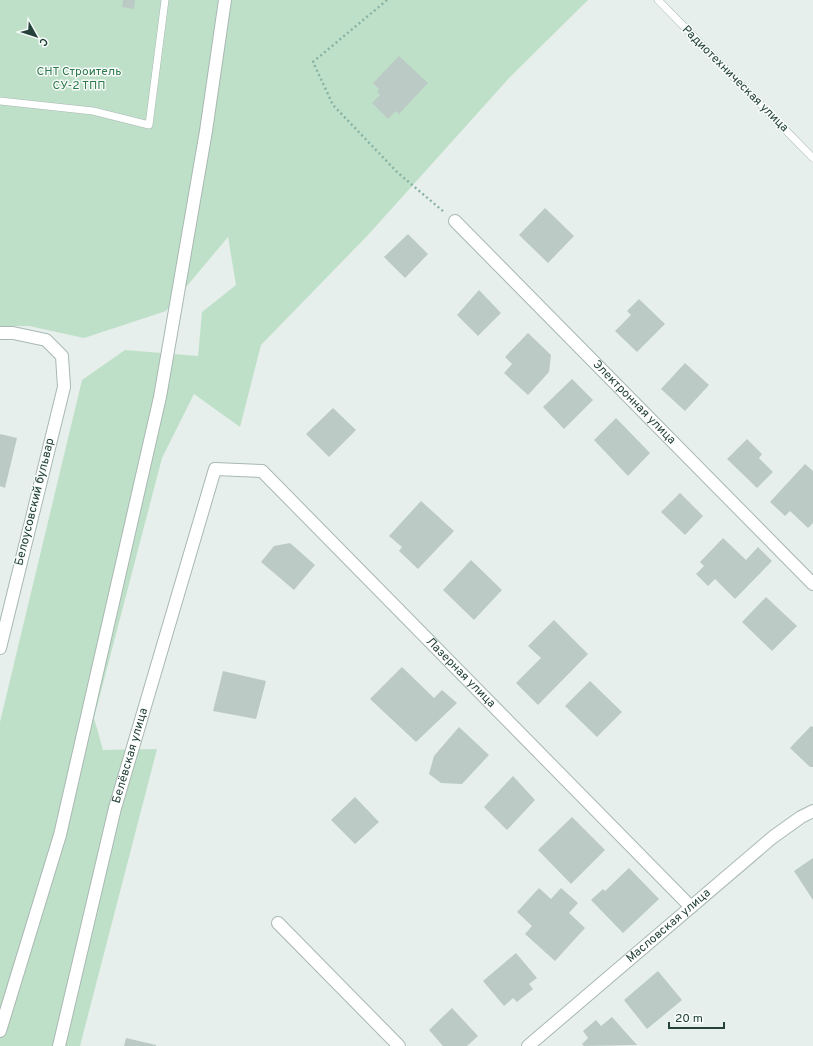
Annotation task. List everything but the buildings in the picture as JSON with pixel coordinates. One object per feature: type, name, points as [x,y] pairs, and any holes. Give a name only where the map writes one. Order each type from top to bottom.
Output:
[{"type":"street","points":[[0,1031],[60,835],[160,397],[206,131],[225,0]]},
{"type":"street","name":"Электронная улица","points":[[455,221],[813,584]]},
{"type":"street","name":"Белоусовский бульвар","points":[[0,333],[46,340],[62,356],[64,387],[0,648]]},
{"type":"street","name":"Лазерная улица","points":[[215,469],[262,471],[692,907]]},
{"type":"street","name":"Белёвская улица","points":[[59,1046],[115,808],[215,469]]},
{"type":"street","name":"Масловская улица","points":[[528,1046],[773,837],[801,817],[813,811]]},
{"type":"street","points":[[278,923],[399,1046]]},
{"type":"lane","points":[[0,101],[93,111],[149,125],[165,0]]},
{"type":"lane","name":"Радиотехническая улица","points":[[658,0],[813,158]]},
{"type":"path","points":[[387,0],[313,62],[333,105],[398,172],[455,221]]},
{"type":"green space","name":"СНТ Строитель СУ-2 ТПП","points":[[0,0],[588,0],[510,77],[368,235],[261,345],[240,427],[194,394],[162,458],[94,718],[103,750],[157,749],[80,1046],[0,1046],[0,722],[82,380],[125,350],[198,356],[202,312],[236,285],[228,237],[166,311],[84,338],[29,326],[0,326]]}]
